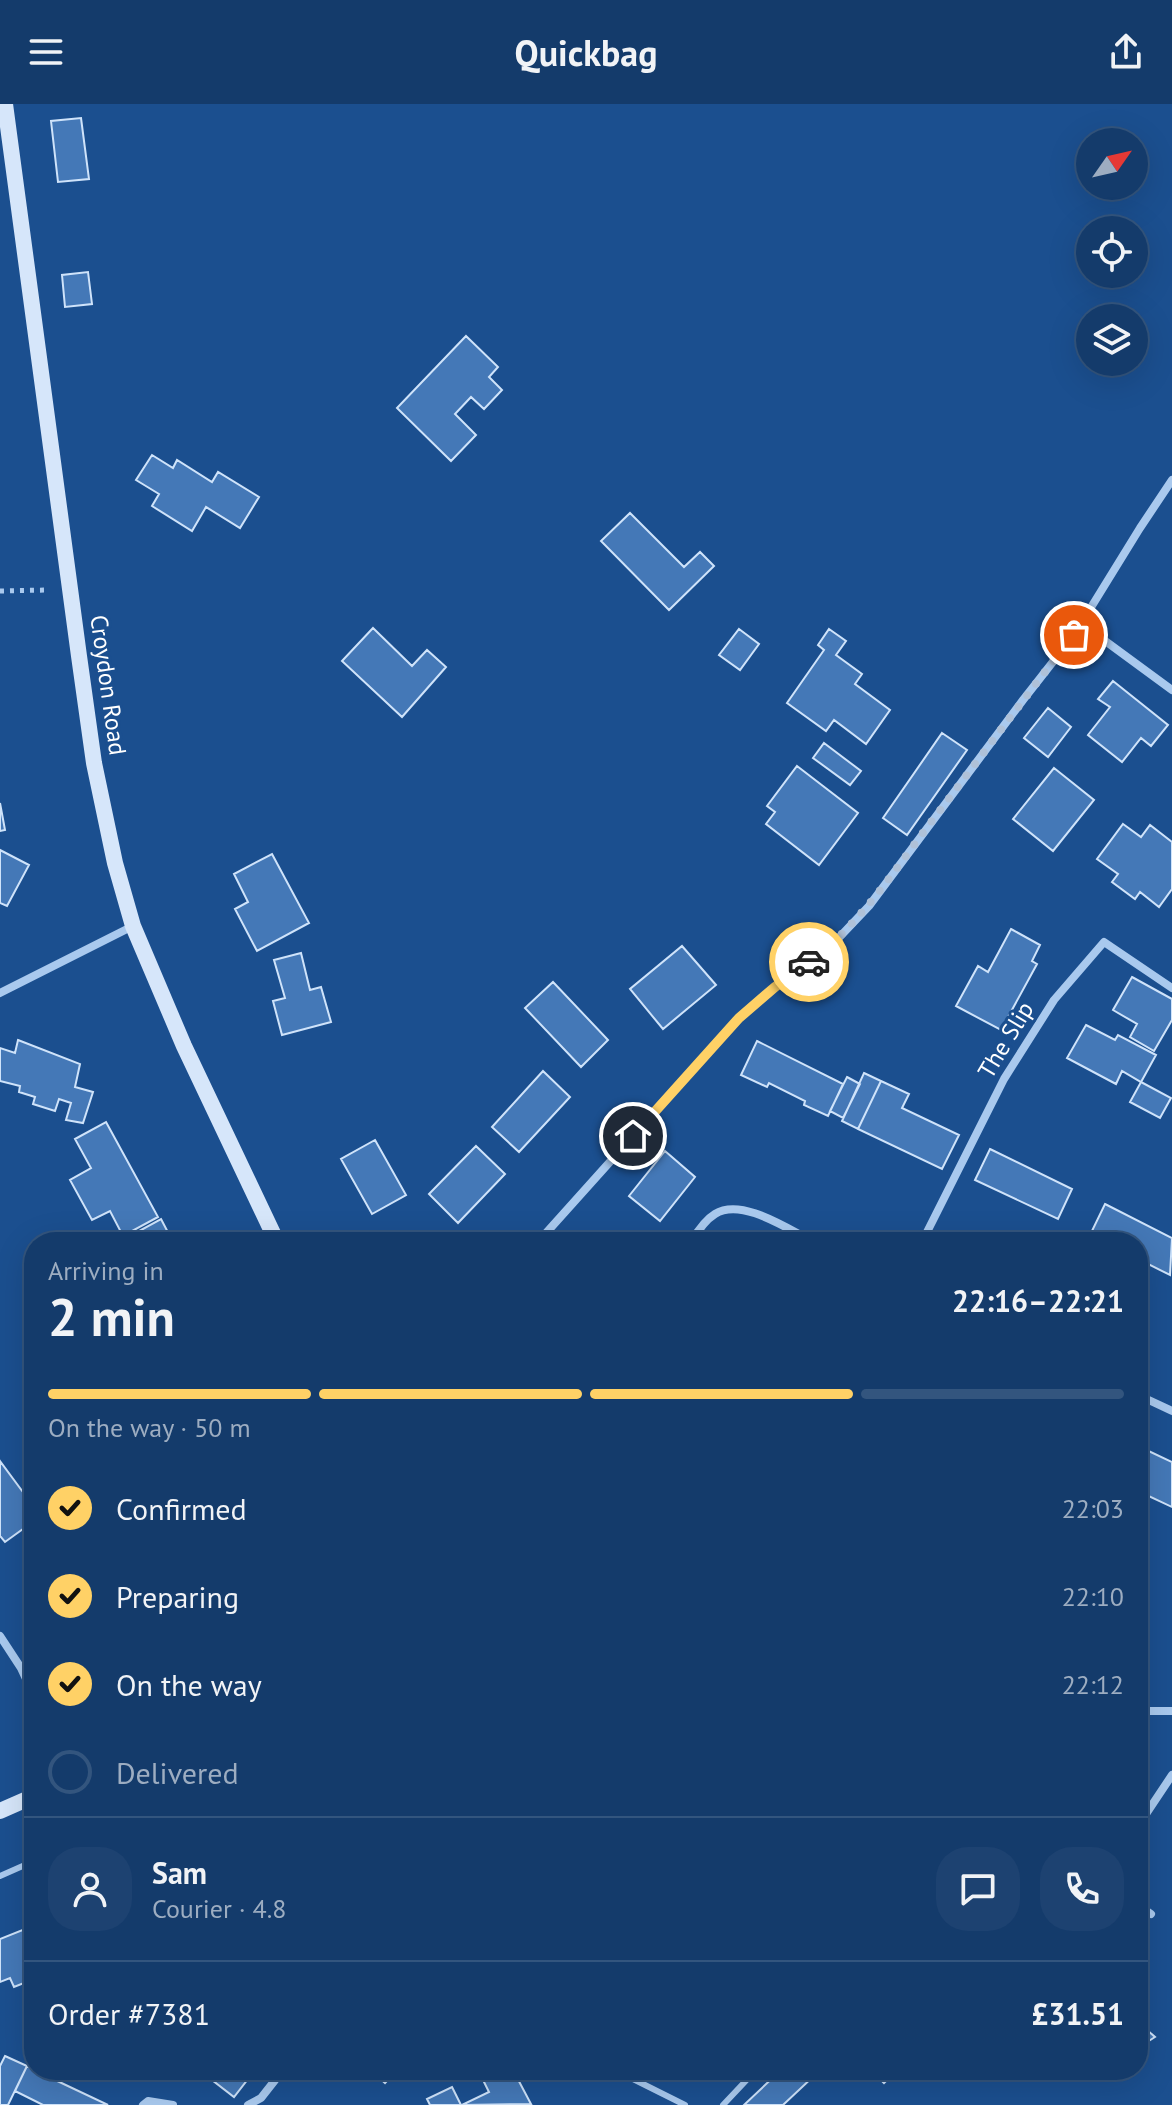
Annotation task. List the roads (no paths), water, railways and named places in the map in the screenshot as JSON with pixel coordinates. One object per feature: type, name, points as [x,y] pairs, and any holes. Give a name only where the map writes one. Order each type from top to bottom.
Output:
[{"type":"main road","name":"Croydon Road","points":[[5,104],[94,763],[115,863],[133,926],[184,1046],[272,1232]]},
{"type":"main road","points":[[0,1811],[24,1800]]},
{"type":"street","points":[[547,1232],[739,1018],[832,945],[869,906],[1074,635],[1172,480]]},
{"type":"street","points":[[1074,635],[1093,632],[1172,690]]},
{"type":"street","points":[[0,993],[133,926]]},
{"type":"street","name":"The Slip","points":[[927,1232],[1004,1079],[1054,1000],[1104,942],[1172,988]]},
{"type":"street","points":[[697,1232],[716,1213],[737,1207],[794,1232]]},
{"type":"street","points":[[1148,1400],[1172,1411]]},
{"type":"street","points":[[0,1636],[24,1674]]},
{"type":"street","points":[[1148,1711],[1172,1711]]},
{"type":"street","points":[[1148,1811],[1172,1775]]},
{"type":"street","points":[[248,2105],[258,2100],[275,2080]]},
{"type":"street","points":[[143,2105],[148,2101],[173,2105]]},
{"type":"lane","points":[[0,1876],[24,1865]]},
{"type":"lane","points":[[635,2080],[685,2105]]},
{"type":"lane","points":[[723,2105],[747,2080]]}]
